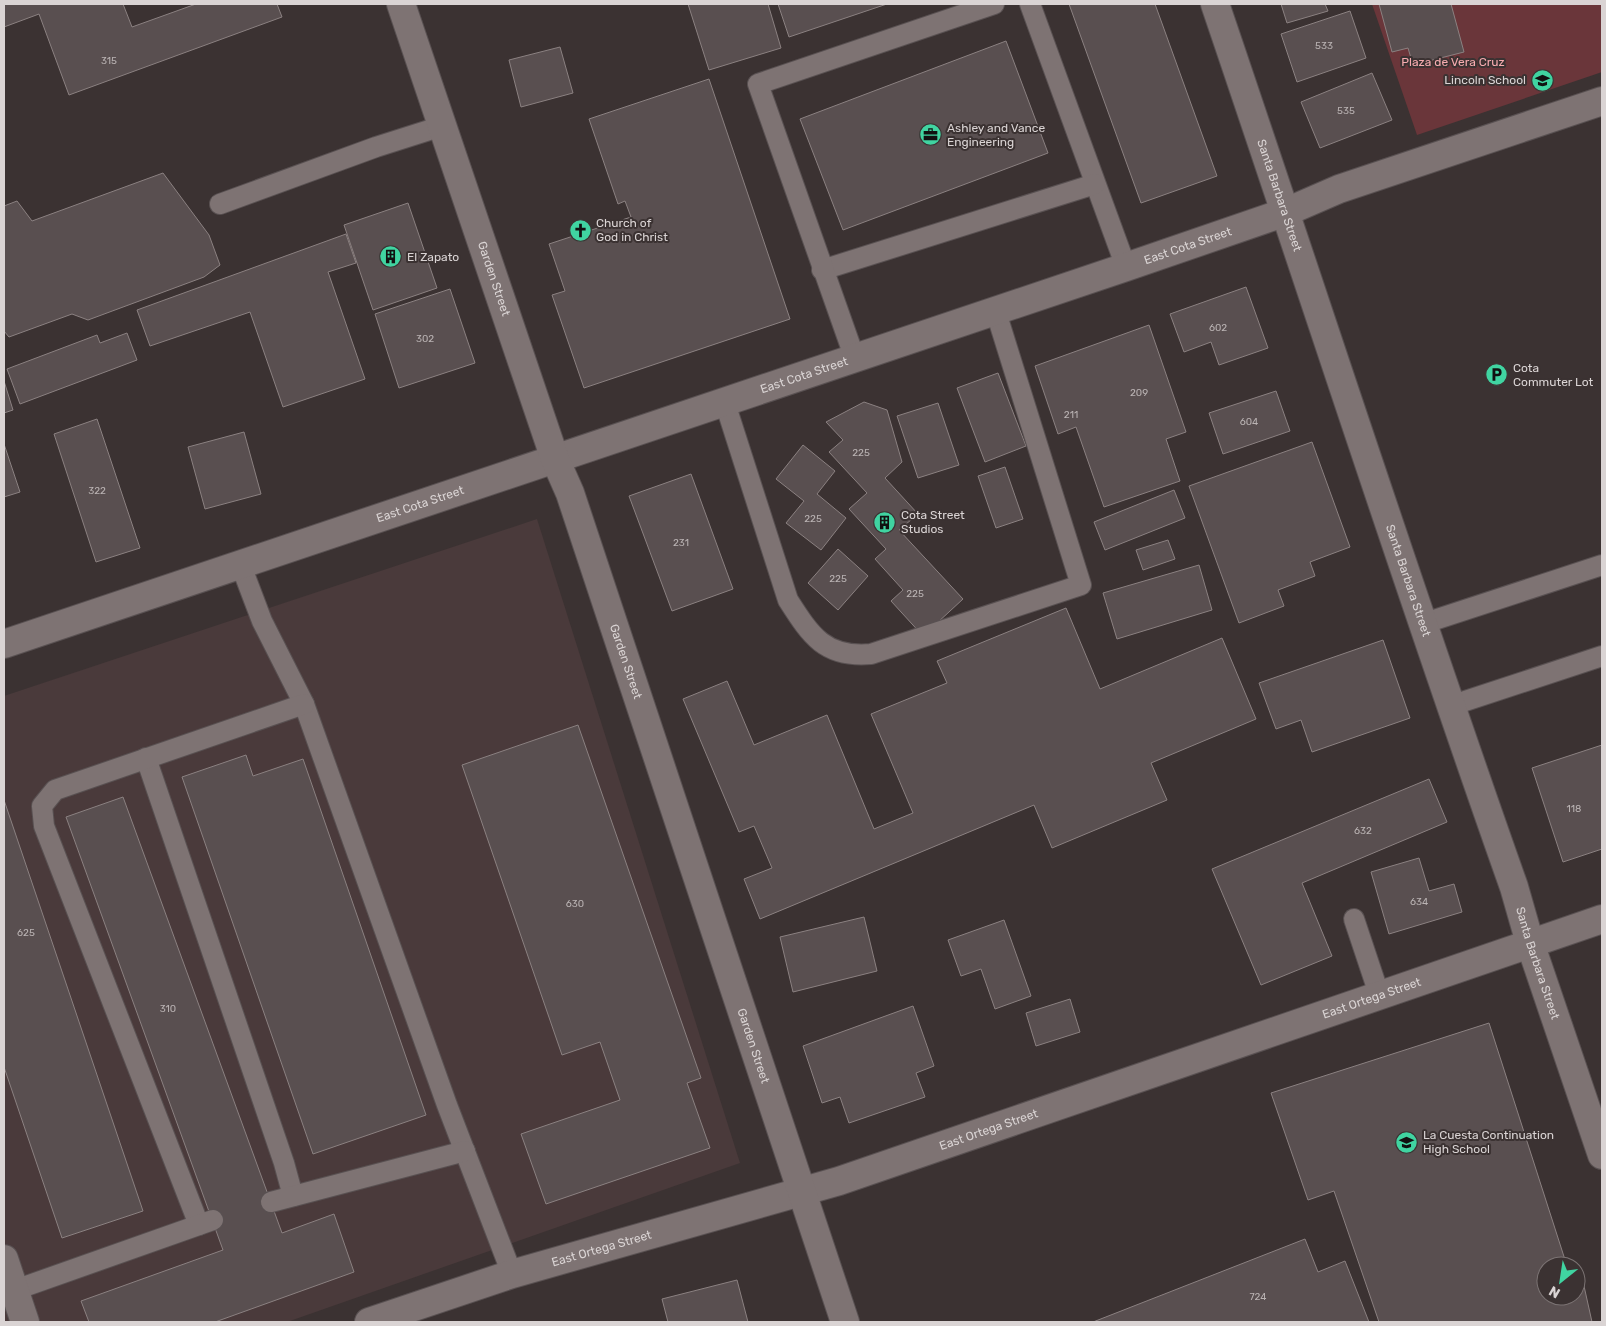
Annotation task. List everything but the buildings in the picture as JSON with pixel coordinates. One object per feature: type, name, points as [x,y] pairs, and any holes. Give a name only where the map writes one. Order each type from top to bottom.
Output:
[{"type":"street","name":"Garden Street","points":[[400,4],[555,459],[579,522],[845,1322]]},
{"type":"street","name":"Santa Barbara Street","points":[[1215,4],[1422,624],[1514,887],[1530,943],[1602,1155]]},
{"type":"street","name":"East Cota Street","points":[[4,644],[240,563],[555,459],[854,356],[1126,267],[1286,212],[1339,189],[1602,101]]},
{"type":"street","name":"East Ortega Street","points":[[369,1322],[512,1274],[839,1181],[1602,919]]},
{"type":"street","points":[[8,1278],[25,1322]]},
{"type":"lane","points":[[854,356],[822,270],[758,84],[994,4]]},
{"type":"lane","points":[[1030,4],[1126,267]]},
{"type":"lane","points":[[220,204],[376,147],[442,126]]},
{"type":"lane","points":[[822,270],[1095,184]]},
{"type":"lane","points":[[724,400],[788,600],[804,625],[818,640],[836,651],[850,656],[871,654],[1081,585],[995,309]]},
{"type":"lane","points":[[240,563],[262,622],[304,704],[465,1151],[512,1274]]},
{"type":"lane","points":[[1422,624],[1602,565]]},
{"type":"lane","points":[[1450,706],[1602,656]]},
{"type":"lane","points":[[8,1278],[206,1222],[115,1008],[44,826],[42,806],[55,790],[304,704]]},
{"type":"lane","points":[[146,758],[293,1196]]},
{"type":"lane","points":[[1354,919],[1379,994]]},
{"type":"lane","points":[[271,1202],[465,1151]]},
{"type":"shaded area","points":[[537,519],[740,1163],[287,1322],[4,1322],[4,696]]},
{"type":"green space","name":"Plaza de Vera Cruz","points":[[1372,4],[1602,4],[1602,72],[1417,135]]},
{"type":"place","name":"Lincoln School","points":[[1542,80]]},
{"type":"place","name":"Ashley and Vance Engineering","points":[[931,135]]},
{"type":"place","name":"Church of God in Christ","points":[[580,230]]},
{"type":"place","name":"El Zapato","points":[[391,257]]},
{"type":"place","name":"Cota Commuter Lot","points":[[1497,375]]},
{"type":"place","name":"Cota Street Studios","points":[[885,522]]},
{"type":"place","name":"La Cuesta Continuation High School","points":[[1407,1142]]}]
